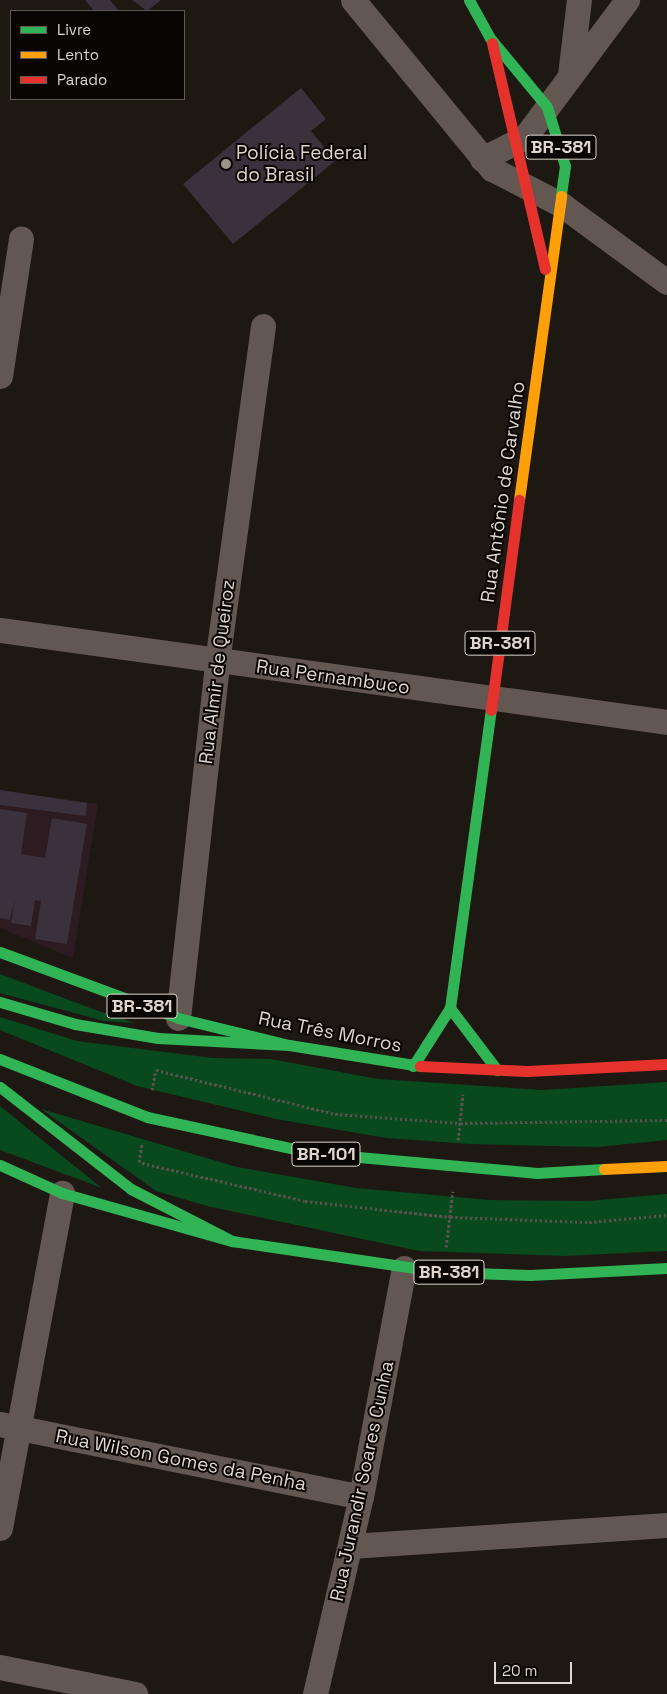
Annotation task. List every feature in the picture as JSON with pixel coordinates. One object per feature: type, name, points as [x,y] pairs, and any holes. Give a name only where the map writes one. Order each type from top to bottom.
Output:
[{"type":"main road","name":"BR-381","points":[[469,0],[490,38],[547,107],[564,166],[562,205],[547,278]]},
{"type":"main road","name":"BR-381","points":[[490,38],[547,278]]},
{"type":"main road","name":"Rua Antônio de Carvalho","points":[[412,1066],[450,1008],[547,278]]},
{"type":"main road","name":"Rua Três Morros","points":[[0,952],[178,1018],[289,1045],[412,1066],[497,1070],[667,1064]]},
{"type":"main road","points":[[0,1002],[75,1024],[158,1038],[289,1045]]},
{"type":"main road","points":[[450,1008],[497,1070]]},
{"type":"main road","name":"BR-101","points":[[0,1059],[59,1086],[147,1116],[314,1153],[538,1173],[667,1166]]},
{"type":"main road","points":[[0,1087],[131,1189],[232,1241]]},
{"type":"main road","name":"BR-381","points":[[0,1165],[62,1192],[232,1241],[404,1268],[530,1275],[667,1268]]},
{"type":"street","points":[[353,0],[482,159],[527,190],[562,205],[667,282]]},
{"type":"street","points":[[570,75],[579,0]]},
{"type":"street","points":[[482,159],[514,145],[547,107],[627,0]]},
{"type":"street","points":[[0,376],[21,239]]},
{"type":"street","name":"Rua Almir de Queiroz","points":[[178,1018],[217,662],[264,326]]},
{"type":"street","name":"Rua Pernambuco","points":[[0,630],[217,662],[667,722]]},
{"type":"street","points":[[0,1528],[8,1426],[62,1192]]},
{"type":"street","name":"Rua Jurandir Soares Cunha","points":[[315,1694],[361,1497],[404,1268]]},
{"type":"street","name":"Rua Wilson Gomes da Penha","points":[[8,1426],[361,1497]]},
{"type":"street","points":[[350,1546],[667,1525]]},
{"type":"street","points":[[0,1667],[135,1694]]},
{"type":"path","points":[[156,1070],[335,1114],[460,1123],[667,1120]]},
{"type":"path","points":[[139,1162],[305,1201],[450,1217],[590,1222],[667,1216]]},
{"type":"shaded area","points":[[0,790],[98,804],[73,958],[0,928]]},
{"type":"green space","points":[[0,974],[135,1023],[104,1021],[0,993]]},
{"type":"green space","points":[[0,1017],[77,1041],[213,1058],[271,1059],[378,1079],[542,1090],[667,1082],[667,1140],[597,1147],[470,1144],[386,1138],[276,1119],[137,1086],[0,1030]]},
{"type":"green space","points":[[0,1106],[37,1136],[102,1188],[0,1150]]},
{"type":"green space","points":[[41,1109],[237,1167],[356,1188],[489,1200],[588,1201],[667,1194],[667,1251],[565,1256],[419,1251],[207,1206],[156,1191]]},
{"type":"building","points":[[85,0],[110,0],[118,10],[93,10]]},
{"type":"building","points":[[132,0],[161,0],[148,10]]},
{"type":"building","points":[[301,88],[326,119],[311,131],[335,161],[233,244],[183,184]]},
{"type":"building","points":[[0,790],[87,803],[86,816],[0,805]]},
{"type":"building","points":[[0,809],[27,813],[21,854],[45,858],[52,818],[87,824],[67,944],[35,939],[41,901],[35,900],[31,926],[11,923],[15,899],[10,920],[0,918]]},
{"type":"traffic: fast","points":[[469,0],[490,38],[547,107],[565,166],[561,196]]},
{"type":"traffic: fast","points":[[413,1066],[450,1008],[491,710]]},
{"type":"traffic: fast","points":[[0,952],[178,1018],[289,1045],[420,1066]]},
{"type":"traffic: fast","points":[[0,1002],[75,1024],[158,1038],[289,1045]]},
{"type":"traffic: fast","points":[[450,1008],[497,1070]]},
{"type":"traffic: fast","points":[[0,1059],[147,1117],[314,1153],[537,1173],[604,1169]]},
{"type":"traffic: fast","points":[[0,1087],[131,1189],[232,1241]]},
{"type":"traffic: fast","points":[[0,1165],[62,1193],[232,1241],[442,1272],[530,1275],[667,1268]]},
{"type":"traffic: slow","points":[[519,500],[561,196]]},
{"type":"traffic: slow","points":[[604,1169],[667,1166]]},
{"type":"traffic: jam","points":[[492,43],[545,269]]},
{"type":"traffic: jam","points":[[491,710],[519,500]]},
{"type":"traffic: jam","points":[[420,1066],[527,1071],[667,1064]]},
{"type":"place","name":"Polícia Federal do Brasil","points":[[226,164]]}]
